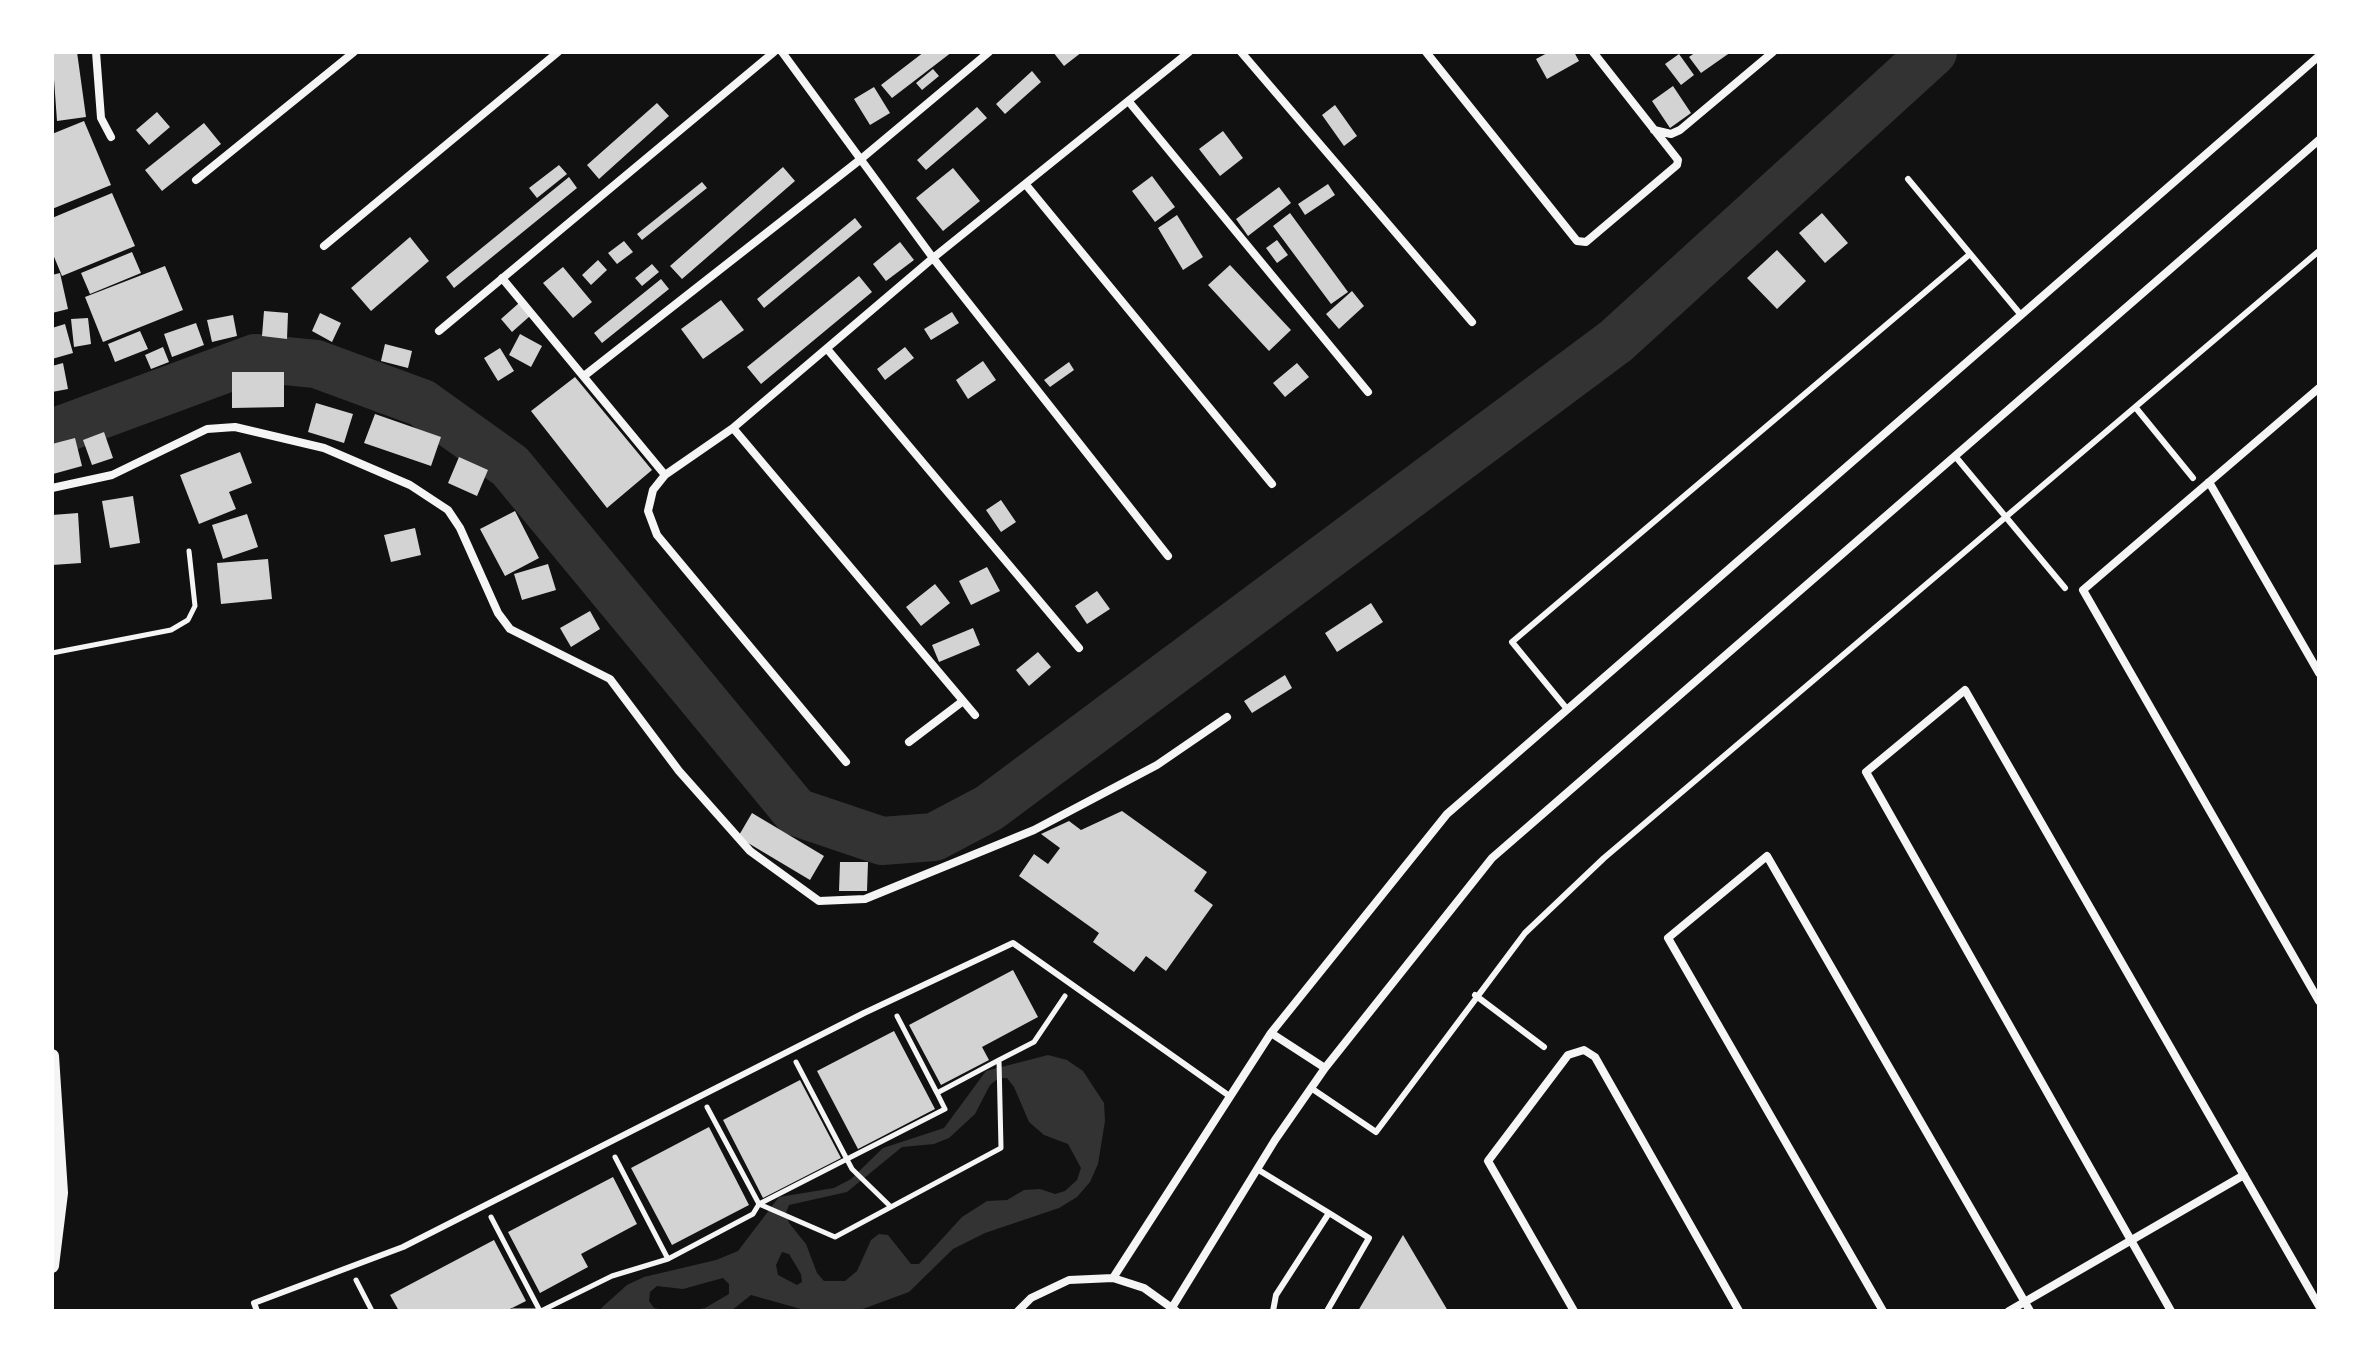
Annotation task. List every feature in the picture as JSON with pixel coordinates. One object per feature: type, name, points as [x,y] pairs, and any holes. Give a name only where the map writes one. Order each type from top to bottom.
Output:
[{"type":"street","points":[[196,180],[354,52]]},
{"type":"street","points":[[324,246],[558,52]]},
{"type":"street","points":[[439,331],[774,52]]},
{"type":"street","points":[[782,52],[933,258],[1168,556]]},
{"type":"street","points":[[584,376],[861,159],[989,52]]},
{"type":"street","points":[[846,762],[657,535],[648,511],[653,490],[665,475],[733,428],[933,258],[1027,186],[1189,52]]},
{"type":"street","points":[[1241,52],[1472,322]]},
{"type":"street","points":[[1426,52],[1577,241],[1586,242],[1677,165],[1676,156],[1593,52]]},
{"type":"street","points":[[98,53],[101,118],[111,137]]},
{"type":"street","points":[[1654,130],[1662,134],[1680,130],[1770,53]]},
{"type":"street","points":[[1113,1278],[1228,1095],[1271,1033],[1447,814],[2319,56]]},
{"type":"street","points":[[1130,103],[1368,392]]},
{"type":"street","points":[[1018,1311],[1031,1298],[1069,1280],[1113,1278],[1144,1288],[1175,1309],[1257,1169],[1325,1068],[1492,858],[2319,140]]},
{"type":"street","points":[[1027,186],[1272,484]]},
{"type":"street","points":[[502,278],[665,475]]},
{"type":"street","points":[[828,350],[1079,648]]},
{"type":"street","points":[[2319,388],[2083,590],[2319,1001]]},
{"type":"street","points":[[52,488],[112,475],[207,429],[235,427],[324,448],[410,485],[448,510],[498,613],[510,629],[593,667],[610,679],[679,771],[750,851],[819,901],[865,899],[1034,830],[1157,765],[1227,717]]},
{"type":"street","points":[[733,428],[975,715]]},
{"type":"street","points":[[2209,482],[2319,673]]},
{"type":"street","points":[[2171,1311],[1866,772],[1965,690],[2319,1306]]},
{"type":"street","points":[[909,742],[963,701]]},
{"type":"street","points":[[1883,1311],[1668,938],[1767,856],[2030,1311]]},
{"type":"street","points":[[1271,1033],[1325,1068]]},
{"type":"street","points":[[1574,1311],[1488,1161],[1568,1055],[1584,1050],[1595,1057],[1739,1311]]},
{"type":"street","points":[[52,1056],[61,1193],[52,1266]]},
{"type":"street","points":[[2009,1311],[2244,1175]]},
{"type":"lane","points":[[1908,179],[2021,315]]},
{"type":"lane","points":[[1311,1088],[1376,1132],[1475,995],[1525,933],[1604,858],[2319,251]]},
{"type":"lane","points":[[1567,709],[1512,642],[1970,254]]},
{"type":"lane","points":[[2136,408],[2193,478]]},
{"type":"lane","points":[[1955,456],[2065,588]]},
{"type":"lane","points":[[257,1311],[254,1303],[403,1247],[790,1050],[1013,943],[1228,1095]]},
{"type":"lane","points":[[1475,995],[1544,1047]]},
{"type":"lane","points":[[1257,1169],[1369,1238],[1327,1311]]},
{"type":"lane","points":[[1273,1311],[1276,1295],[1329,1213]]},
{"type":"path","points":[[52,653],[171,630],[188,620],[195,606],[189,551]]},
{"type":"path","points":[[937,1093],[1034,1042],[1072,985]]},
{"type":"path","points":[[513,1311],[539,1311],[612,1276],[668,1259],[753,1214],[759,1204],[945,1109],[889,1001]]},
{"type":"path","points":[[790,1050],[852,1169],[891,1207]]},
{"type":"path","points":[[701,1096],[759,1204],[835,1237],[1001,1148],[999,1062]]},
{"type":"path","points":[[607,1143],[668,1259]]},
{"type":"path","points":[[485,1205],[539,1311]]},
{"type":"path","points":[[349,1267],[372,1311]]},
{"type":"shaded area","points":[[1048,1055],[1067,1060],[1083,1071],[1104,1103],[1105,1121],[1098,1164],[1090,1182],[1077,1197],[1059,1208],[985,1233],[953,1249],[909,1292],[860,1310],[808,1311],[751,1295],[731,1311],[688,1311],[705,1308],[729,1294],[729,1284],[723,1278],[683,1289],[657,1286],[650,1292],[649,1301],[654,1308],[671,1311],[598,1311],[627,1285],[644,1277],[716,1260],[738,1251],[779,1197],[834,1188],[851,1179],[883,1148],[944,1128],[986,1071]],"holes":[[[999,1078],[1007,1078],[1014,1087],[1029,1122],[1044,1135],[1068,1144],[1081,1168],[1077,1180],[1065,1191],[1055,1194],[1040,1189],[1024,1190],[1007,1200],[987,1201],[962,1217],[919,1264],[911,1264],[888,1235],[879,1234],[871,1240],[857,1271],[845,1281],[824,1281],[817,1273],[806,1244],[789,1223],[786,1213],[789,1205],[847,1192],[902,1147],[934,1144],[949,1138],[975,1114],[990,1085]],[[782,1252],[789,1254],[801,1274],[802,1282],[797,1285],[778,1275],[776,1265]]]},
{"type":"building","points":[[52,52],[77,52],[86,117],[57,121]]},
{"type":"building","points":[[924,52],[952,52],[892,98],[881,85]]},
{"type":"building","points":[[1053,52],[1082,52],[1064,66]]},
{"type":"building","points":[[1549,52],[1574,52],[1579,61],[1547,79],[1536,59]]},
{"type":"building","points":[[1696,52],[1731,52],[1701,73],[1689,57]]},
{"type":"building","points":[[1679,54],[1694,75],[1681,85],[1665,64]]},
{"type":"building","points":[[933,69],[939,76],[922,90],[916,83]]},
{"type":"building","points":[[1032,71],[1041,82],[1005,114],[996,104]]},
{"type":"building","points":[[1673,86],[1691,113],[1670,128],[1652,101]]},
{"type":"building","points":[[874,87],[890,113],[870,125],[854,99]]},
{"type":"building","points":[[657,103],[669,116],[599,179],[587,165]]},
{"type":"building","points":[[1335,105],[1357,136],[1344,146],[1322,115]]},
{"type":"building","points":[[977,107],[987,118],[926,170],[917,160]]},
{"type":"building","points":[[157,112],[170,127],[149,145],[136,130]]},
{"type":"building","points":[[84,121],[111,185],[52,209],[52,134]]},
{"type":"building","points":[[204,123],[221,144],[162,191],[145,170]]},
{"type":"building","points":[[1223,131],[1243,158],[1220,176],[1199,149]]},
{"type":"building","points":[[559,165],[567,174],[537,198],[529,188]]},
{"type":"building","points":[[783,167],[795,181],[682,279],[670,266]]},
{"type":"building","points":[[953,168],[980,201],[943,231],[916,198]]},
{"type":"building","points":[[1152,176],[1175,207],[1155,222],[1132,191]]},
{"type":"building","points":[[569,177],[577,188],[454,288],[446,277]]},
{"type":"building","points":[[702,182],[707,188],[642,240],[637,234]]},
{"type":"building","points":[[1328,184],[1335,195],[1305,215],[1298,204]]},
{"type":"building","points":[[1279,187],[1291,203],[1248,236],[1236,219]]},
{"type":"building","points":[[112,193],[135,246],[62,276],[52,252],[52,218]]},
{"type":"building","points":[[1290,213],[1348,292],[1331,304],[1273,226]]},
{"type":"building","points":[[1822,213],[1848,243],[1825,263],[1799,233]]},
{"type":"building","points":[[1177,215],[1203,257],[1183,270],[1158,228]]},
{"type":"building","points":[[855,218],[862,227],[764,308],[757,299]]},
{"type":"building","points":[[410,237],[429,261],[371,311],[351,288]]},
{"type":"building","points":[[1277,240],[1288,255],[1277,263],[1266,248]]},
{"type":"building","points":[[624,241],[633,252],[617,264],[608,253]]},
{"type":"building","points":[[900,242],[914,260],[886,281],[873,264]]},
{"type":"building","points":[[1777,250],[1806,281],[1777,309],[1747,278]]},
{"type":"building","points":[[132,252],[141,273],[90,294],[81,273]]},
{"type":"building","points":[[598,260],[607,270],[591,285],[582,275]]},
{"type":"building","points":[[652,264],[659,272],[642,286],[635,278]]},
{"type":"building","points":[[1230,265],[1291,330],[1269,351],[1208,285]]},
{"type":"building","points":[[165,266],[183,310],[103,342],[85,297]]},
{"type":"building","points":[[563,267],[592,302],[573,318],[543,283]]},
{"type":"building","points":[[60,273],[68,309],[52,313],[52,275]]},
{"type":"building","points":[[859,276],[872,292],[761,384],[747,367]]},
{"type":"building","points":[[661,279],[669,289],[602,343],[594,333]]},
{"type":"building","points":[[1352,291],[1364,306],[1339,329],[1326,314]]},
{"type":"building","points":[[721,300],[744,330],[703,359],[681,329]]},
{"type":"building","points":[[519,303],[530,316],[512,332],[501,319]]},
{"type":"building","points":[[264,311],[288,313],[287,339],[262,336]]},
{"type":"building","points":[[952,312],[959,323],[931,340],[924,329]]},
{"type":"building","points":[[320,313],[341,323],[332,342],[312,331]]},
{"type":"building","points":[[233,315],[237,336],[212,342],[207,320]]},
{"type":"building","points":[[88,318],[91,344],[74,347],[71,319]]},
{"type":"building","points":[[196,323],[204,345],[172,357],[164,334]]},
{"type":"building","points":[[65,324],[73,353],[52,359],[52,328]]},
{"type":"building","points":[[140,331],[148,349],[115,362],[108,344]]},
{"type":"building","points":[[520,334],[542,346],[531,367],[509,355]]},
{"type":"building","points":[[385,344],[412,351],[408,368],[381,361]]},
{"type":"building","points":[[163,347],[169,362],[151,369],[145,355]]},
{"type":"building","points":[[905,347],[914,358],[885,380],[877,369]]},
{"type":"building","points":[[500,348],[514,371],[498,381],[484,358]]},
{"type":"building","points":[[983,361],[996,380],[968,399],[956,380]]},
{"type":"building","points":[[1069,362],[1074,370],[1050,387],[1044,380]]},
{"type":"building","points":[[63,363],[68,389],[52,392],[52,366]]},
{"type":"building","points":[[1297,363],[1309,377],[1285,397],[1273,383]]},
{"type":"building","points":[[232,372],[284,372],[284,407],[232,408]]},
{"type":"building","points":[[575,377],[652,470],[607,508],[531,411]]},
{"type":"building","points":[[316,403],[353,414],[344,443],[308,432]]},
{"type":"building","points":[[375,414],[441,437],[431,466],[364,443]]},
{"type":"building","points":[[104,432],[113,458],[92,465],[83,440]]},
{"type":"building","points":[[75,438],[82,466],[53,474],[52,444]]},
{"type":"building","points":[[240,452],[252,483],[229,492],[236,509],[199,524],[180,475]]},
{"type":"building","points":[[459,457],[488,470],[477,496],[448,483]]},
{"type":"building","points":[[133,496],[140,543],[110,548],[102,501]]},
{"type":"building","points":[[1001,500],[1016,522],[1001,532],[986,510]]},
{"type":"building","points":[[515,511],[539,558],[505,576],[480,529]]},
{"type":"building","points":[[78,513],[81,563],[52,565],[52,515]]},
{"type":"building","points":[[247,514],[258,547],[223,559],[212,525]]},
{"type":"building","points":[[415,528],[421,555],[391,562],[384,535]]},
{"type":"building","points":[[268,559],[272,599],[221,604],[217,563]]},
{"type":"building","points":[[548,564],[556,590],[522,600],[514,574]]},
{"type":"building","points":[[987,567],[1000,591],[971,605],[959,581]]},
{"type":"building","points":[[935,584],[950,603],[921,626],[906,607]]},
{"type":"building","points":[[1097,591],[1110,609],[1087,624],[1075,606]]},
{"type":"building","points":[[1371,603],[1383,622],[1337,652],[1325,633]]},
{"type":"building","points":[[590,611],[600,629],[571,647],[560,628]]},
{"type":"building","points":[[973,628],[980,645],[939,662],[932,645]]},
{"type":"building","points":[[1038,652],[1051,667],[1029,686],[1016,670]]},
{"type":"building","points":[[1285,675],[1292,688],[1252,713],[1244,701]]},
{"type":"building","points":[[1122,811],[1207,872],[1194,891],[1213,905],[1166,971],[1146,956],[1134,972],[1093,942],[1099,933],[1019,876],[1034,854],[1048,864],[1060,848],[1041,834],[1069,821],[1081,830]]},
{"type":"building","points":[[752,813],[824,856],[810,880],[738,837]]},
{"type":"building","points":[[840,862],[868,862],[867,891],[839,891]]},
{"type":"building","points":[[1013,970],[1038,1017],[982,1047],[989,1060],[941,1085],[909,1025]]},
{"type":"building","points":[[894,1031],[935,1109],[858,1149],[817,1071]]},
{"type":"building","points":[[800,1080],[841,1158],[763,1198],[723,1120]]},
{"type":"building","points":[[709,1127],[749,1205],[672,1245],[631,1168]]},
{"type":"building","points":[[613,1177],[637,1224],[581,1254],[588,1267],[540,1293],[508,1232]]},
{"type":"building","points":[[1403,1235],[1448,1311],[1358,1311]]},
{"type":"building","points":[[494,1240],[526,1301],[506,1311],[399,1311],[390,1295]]},
{"type":"waterway","points":[[52,433],[255,358],[316,364],[422,403],[510,466],[796,812],[882,841],[934,837],[989,808],[1616,341],[1933,52]]}]
